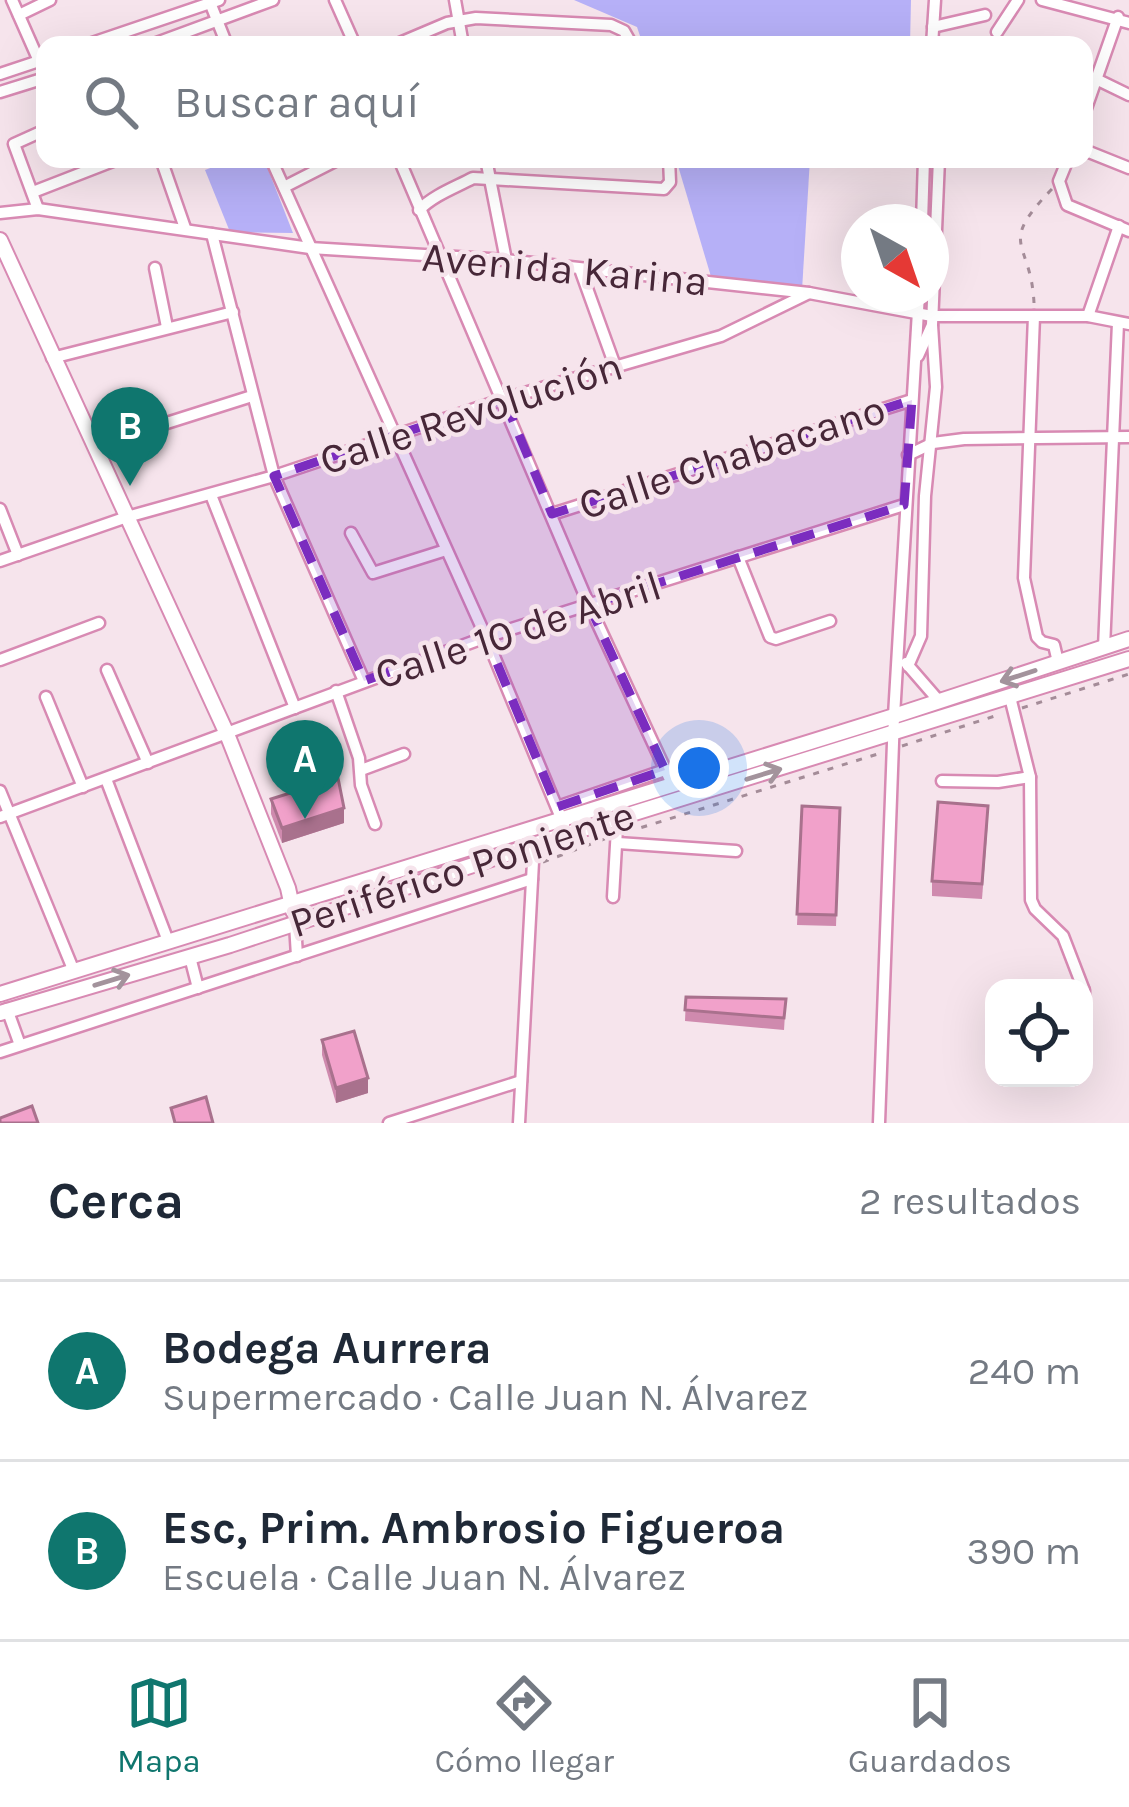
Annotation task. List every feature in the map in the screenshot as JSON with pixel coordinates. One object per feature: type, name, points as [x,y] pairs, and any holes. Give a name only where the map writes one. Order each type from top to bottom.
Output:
[{"type":"main road","points":[[0,240],[226,734],[292,904],[295,923]]},
{"type":"main road","name":"Periférico Poniente","points":[[0,994],[532,828],[560,813],[616,801],[669,777],[894,716],[1129,639]]},
{"type":"main road","name":"Periférico Poniente","points":[[4,1012],[190,957],[567,834],[619,831],[1011,704],[1129,658]]},
{"type":"street","points":[[12,0],[36,48]]},
{"type":"street","points":[[19,15],[50,0]]},
{"type":"street","points":[[178,36],[273,0]]},
{"type":"street","points":[[335,0],[351,36]]},
{"type":"street","points":[[455,0],[461,36]]},
{"type":"street","points":[[933,36],[939,0]]},
{"type":"street","points":[[997,32],[1018,0]]},
{"type":"street","points":[[1042,0],[1123,20],[1093,88]]},
{"type":"street","points":[[112,36],[213,1],[223,36]]},
{"type":"street","points":[[934,21],[985,15]]},
{"type":"street","points":[[418,36],[458,20],[601,23],[619,28],[626,36]]},
{"type":"street","points":[[0,74],[36,62]]},
{"type":"street","points":[[1096,79],[1129,95]]},
{"type":"street","points":[[0,92],[36,81]]},
{"type":"street","points":[[36,134],[14,144],[38,209]]},
{"type":"street","points":[[1093,154],[1129,168]]},
{"type":"street","points":[[33,192],[95,168]]},
{"type":"street","points":[[164,168],[185,228]]},
{"type":"street","points":[[276,168],[486,637],[567,834]]},
{"type":"street","points":[[284,187],[322,168]]},
{"type":"street","points":[[403,168],[589,604],[669,777],[560,813]]},
{"type":"street","points":[[488,168],[506,260]]},
{"type":"street","points":[[419,210],[437,194],[467,180],[664,189],[670,182],[669,168]]},
{"type":"street","points":[[923,204],[924,168]]},
{"type":"street","points":[[879,1123],[904,506],[915,363],[928,318],[938,168]]},
{"type":"street","points":[[1062,168],[1066,206],[1124,228],[1088,316]]},
{"type":"street","name":"Avenida Karina","points":[[0,213],[38,209],[310,248],[506,260],[809,293],[928,318],[1088,316],[1123,323]]},
{"type":"street","points":[[212,234],[274,476],[364,681]]},
{"type":"street","points":[[154,268],[167,327]]},
{"type":"street","points":[[580,269],[615,366]]},
{"type":"street","name":"Calle Revolución","points":[[0,561],[504,399],[721,336],[809,293]]},
{"type":"street","points":[[52,358],[233,312]]},
{"type":"street","points":[[908,666],[921,636],[925,496],[933,443],[936,364],[926,312]]},
{"type":"street","points":[[1034,316],[1024,578],[1037,637],[1054,645],[1058,662]]},
{"type":"street","points":[[1103,648],[1112,436],[1123,323]]},
{"type":"street","points":[[94,446],[252,396]]},
{"type":"street","name":"Calle Chabacano","points":[[552,514],[912,400]]},
{"type":"street","points":[[908,455],[933,443],[1129,437]]},
{"type":"street","points":[[211,495],[295,708]]},
{"type":"street","name":"Calle 10 de Abril","points":[[5,815],[486,637],[904,506]]},
{"type":"street","points":[[0,509],[18,554]]},
{"type":"street","points":[[351,533],[373,573],[446,550]]},
{"type":"street","points":[[739,557],[770,637],[830,621]]},
{"type":"street","points":[[0,660],[99,623]]},
{"type":"street","points":[[898,644],[908,666],[939,701]]},
{"type":"street","points":[[107,670],[148,763]]},
{"type":"street","points":[[336,691],[375,824]]},
{"type":"street","points":[[46,698],[83,787]]},
{"type":"street","points":[[1011,704],[1030,777],[1031,899],[1063,936],[1080,979]]},
{"type":"street","points":[[362,770],[404,754]]},
{"type":"street","points":[[942,782],[1030,777]]},
{"type":"street","points":[[106,779],[168,940]]},
{"type":"street","points":[[0,791],[5,815],[73,969]]},
{"type":"street","points":[[613,897],[619,831],[616,801]]},
{"type":"street","points":[[519,1123],[532,828]]},
{"type":"street","points":[[619,831],[736,851]]},
{"type":"street","points":[[0,1052],[297,956],[533,872]]},
{"type":"street","points":[[295,923],[297,956]]},
{"type":"street","points":[[190,957],[198,988]]},
{"type":"street","points":[[0,994],[20,1045]]},
{"type":"street","points":[[389,1123],[521,1081]]},
{"type":"path","points":[[1034,316],[1033,286],[1018,242],[1020,228],[1061,168]]},
{"type":"path","points":[[533,872],[619,831],[1011,704],[1129,674]]},
{"type":"highlighted area","points":[[504,399],[552,514],[912,400],[904,505],[589,605],[665,770],[557,807],[486,637],[364,681],[274,476]]},
{"type":"shaded area","points":[[574,0],[911,0],[910,36],[640,36],[637,27]]},
{"type":"shaded area","points":[[268,168],[293,233],[230,232],[205,170]]},
{"type":"shaded area","points":[[679,168],[809,168],[802,290],[712,280]]},
{"type":"building","points":[[338,778],[344,808],[282,828],[271,799]]},
{"type":"building","points":[[938,802],[988,806],[982,884],[932,881]]},
{"type":"building","points":[[802,806],[840,808],[836,915],[797,914]]},
{"type":"building","points":[[686,997],[786,999],[784,1018],[685,1010]]},
{"type":"building","points":[[354,1031],[368,1078],[336,1088],[322,1040]]},
{"type":"building","points":[[206,1097],[213,1123],[175,1123],[171,1108]]},
{"type":"building","points":[[32,1106],[38,1123],[0,1123],[0,1118]]},
{"type":"place","name":"Esc, Prim. Ambrosio Figueroa","points":[[130,486]]},
{"type":"place","name":"Bodega Aurrera","points":[[305,819]]}]
